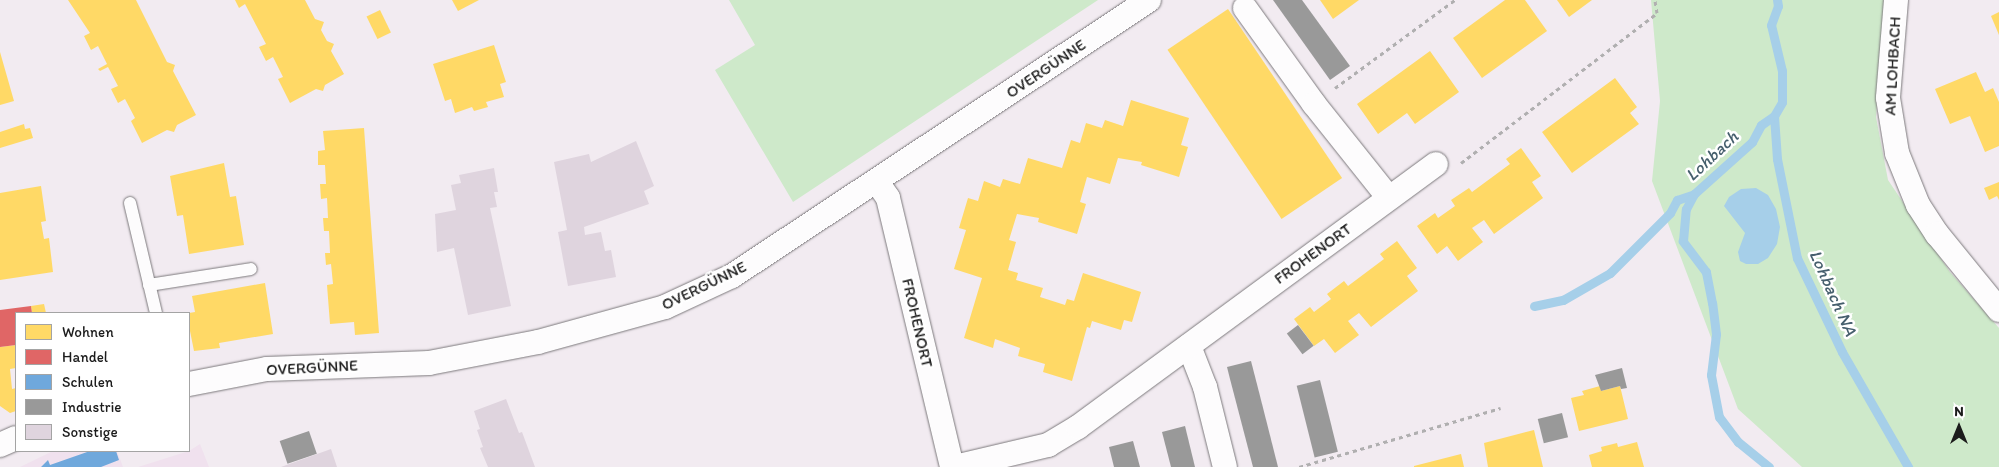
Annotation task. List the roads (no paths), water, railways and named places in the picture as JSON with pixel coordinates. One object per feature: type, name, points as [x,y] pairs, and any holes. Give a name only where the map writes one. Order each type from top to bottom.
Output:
[{"type":"street","name":"OVERGÜNNE","points":[[190,384],[267,369],[429,363],[615,323],[665,307],[732,276],[877,182],[1149,0]]},
{"type":"street","name":"AM LOHBACH","points":[[1896,0],[1888,98],[1897,153],[1918,205],[1937,234],[1999,310]]},
{"type":"street","points":[[1245,8],[1314,104],[1389,198]]},
{"type":"street","name":"FROHENORT","points":[[877,182],[888,198],[953,467],[1048,445],[1078,428],[1436,164]]},
{"type":"street","points":[[1189,346],[1205,387],[1226,467]]},
{"type":"street","points":[[0,445],[15,438]]},
{"type":"lane","points":[[130,203],[156,312]]},
{"type":"lane","points":[[149,285],[251,269]]},
{"type":"water","points":[[1756,188],[1768,195],[1776,209],[1780,227],[1777,244],[1768,258],[1758,264],[1746,264],[1740,261],[1738,252],[1745,233],[1724,206],[1729,197],[1741,189]]},
{"type":"waterway","name":"Lohbach","points":[[1769,467],[1738,442],[1719,417],[1711,375],[1716,334],[1706,272],[1683,241],[1686,209],[1694,194],[1752,142],[1761,125],[1774,116],[1782,102],[1782,71],[1771,25],[1778,6],[1777,0]]},
{"type":"waterway","name":"Lohbach NA","points":[[1774,116],[1777,159],[1797,258],[1842,352],[1908,467]]},
{"type":"waterway","name":"Lohbach NA","points":[[1534,306],[1563,300],[1610,273],[1670,213],[1677,200],[1694,194]]}]
